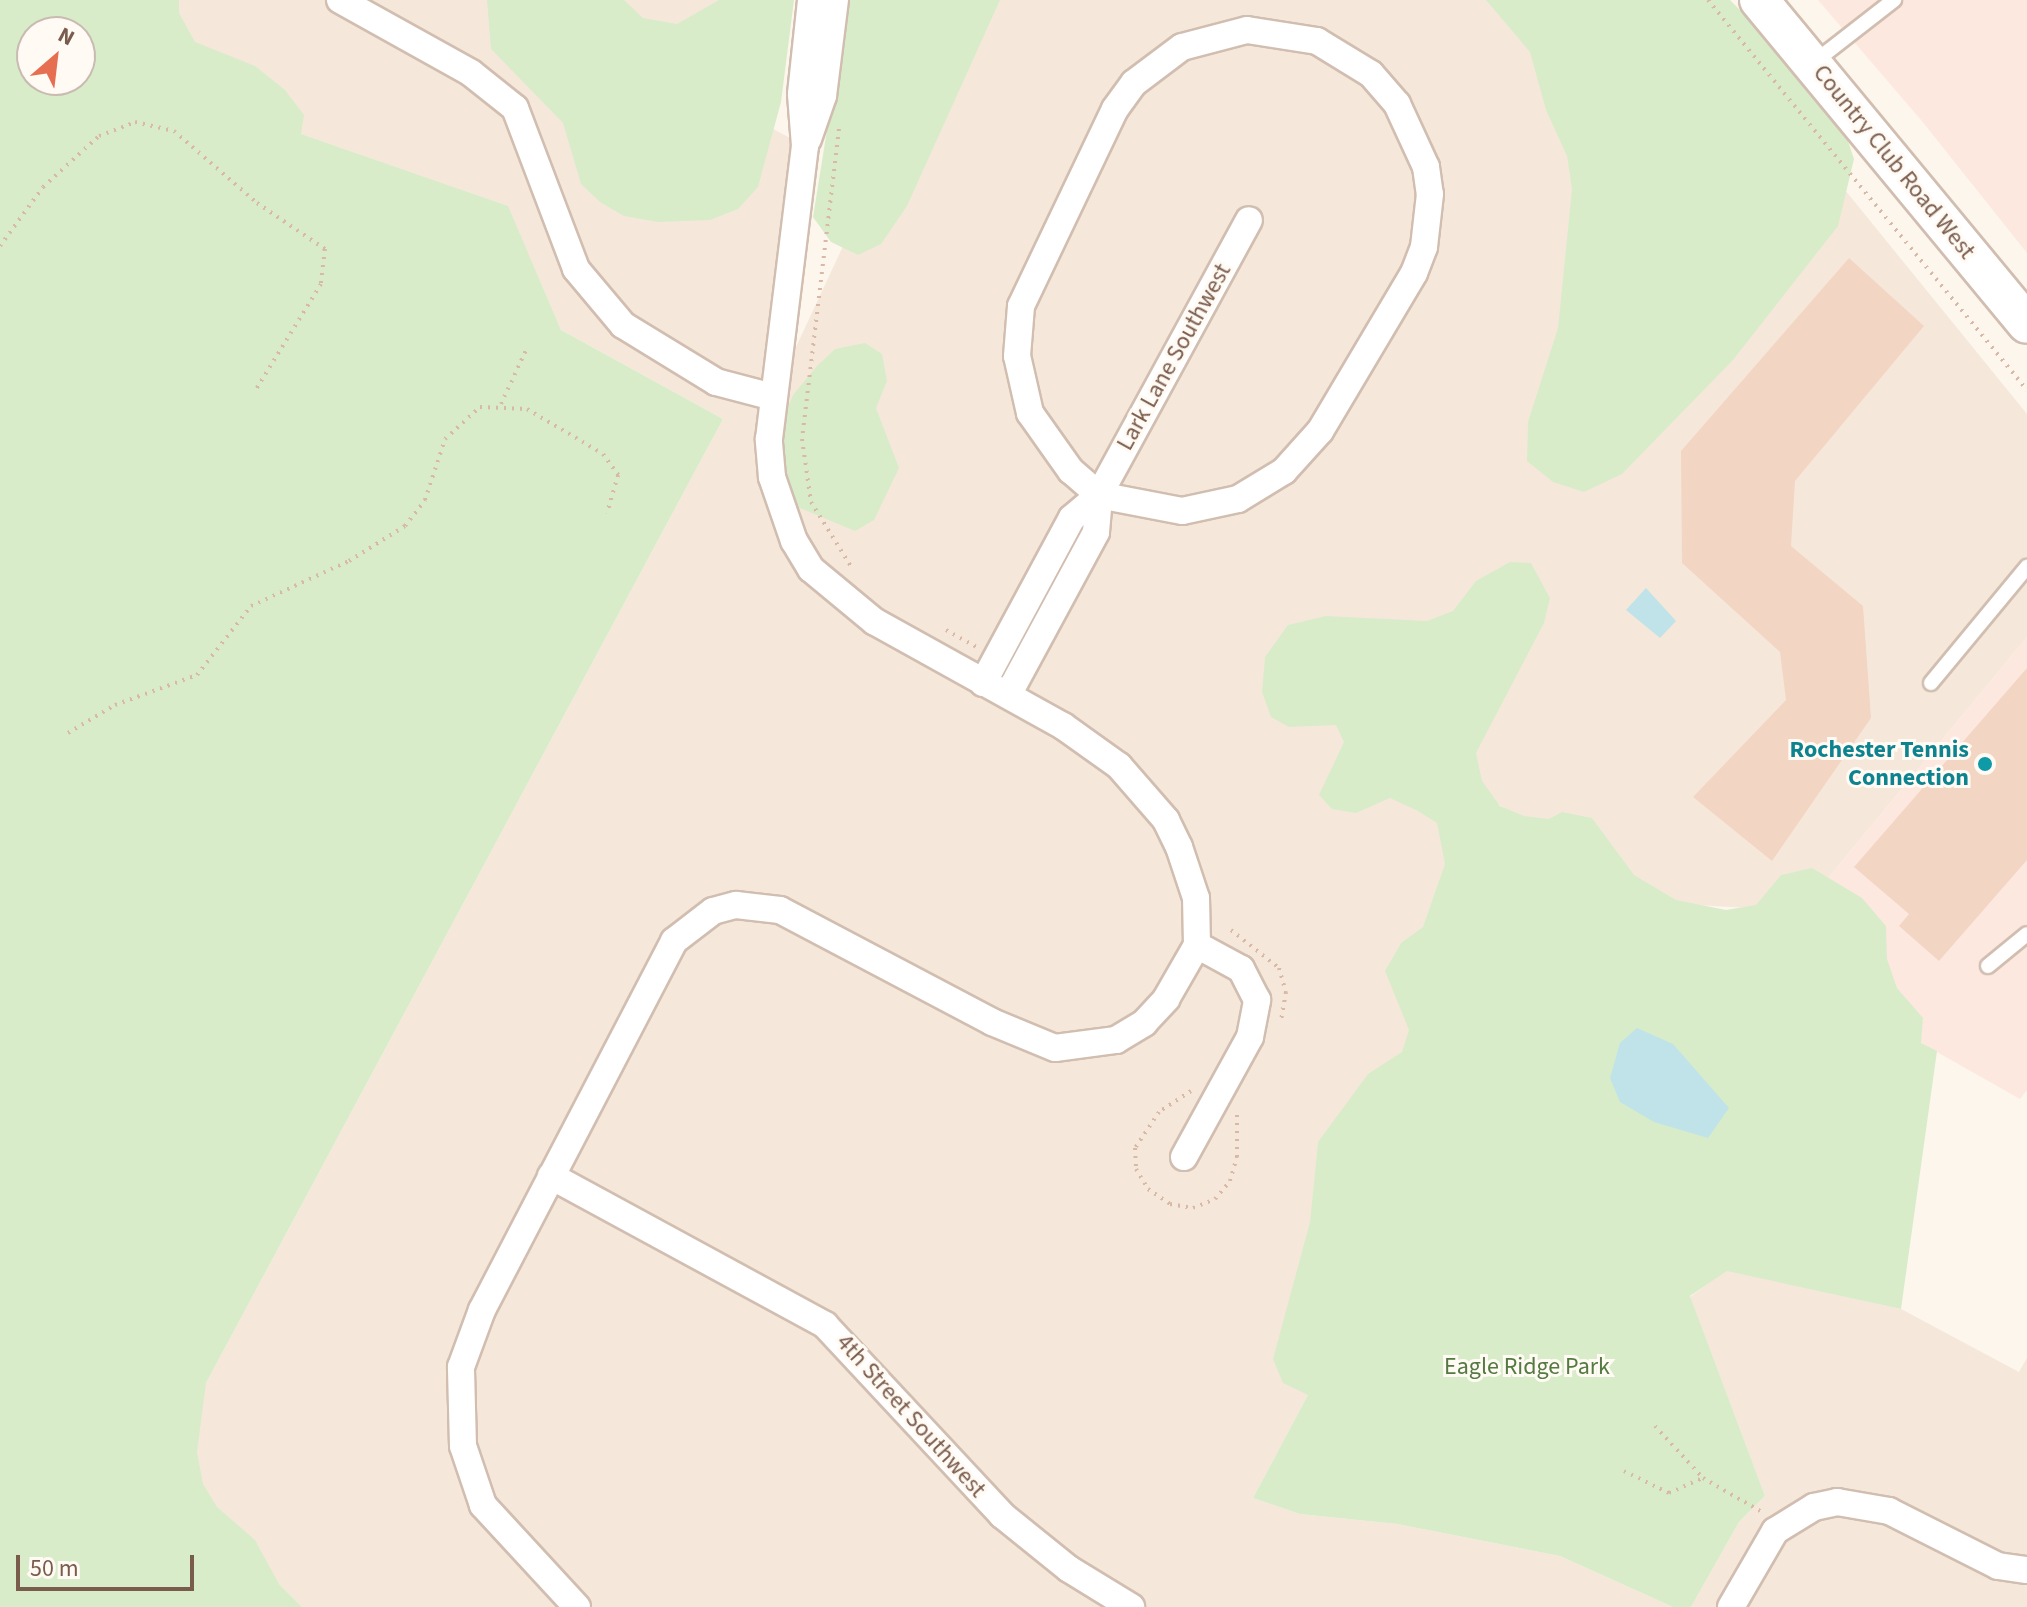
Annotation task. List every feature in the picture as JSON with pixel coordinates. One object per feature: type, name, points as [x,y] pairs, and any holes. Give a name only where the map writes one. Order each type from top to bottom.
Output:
[{"type":"main road","name":"Country Club Road West","points":[[1759,0],[2027,324]]},
{"type":"street","points":[[340,0],[471,73],[515,108],[576,269],[623,325],[716,382],[773,397]]},
{"type":"street","points":[[577,1607],[483,1505],[470,1473],[460,1415],[469,1339],[674,941],[713,911],[736,905],[780,910],[992,1022],[1055,1048],[1116,1040],[1144,1023],[1166,999],[1197,945],[1189,872],[1159,811],[1091,743],[875,622],[811,569],[794,541],[772,477],[773,397],[805,146],[801,94],[811,0]]},
{"type":"street","points":[[805,146],[823,96],[835,0]]},
{"type":"street","points":[[1284,32],[1345,55],[1397,104],[1426,167],[1429,220],[1414,273],[1320,431],[1262,488],[1182,511],[1099,495],[1071,471],[1030,413],[1016,329],[1032,279],[1115,109],[1156,63],[1211,36],[1284,32]]},
{"type":"street","name":"Lark Lane Southwest","points":[[983,683],[1072,518],[1099,495],[1249,220]]},
{"type":"street","name":"Lark Lane Southwest","points":[[1008,695],[1096,532],[1099,495]]},
{"type":"street","points":[[1184,1157],[1250,1037],[1257,1000],[1241,969],[1197,945]]},
{"type":"street","name":"4th Street Southwest","points":[[551,1176],[825,1325],[1002,1515],[1069,1569],[1131,1607]]},
{"type":"street","points":[[1731,1607],[1775,1531],[1814,1507],[1837,1502],[1889,1511],[1998,1566],[2027,1570]]},
{"type":"lane","points":[[1813,63],[1894,0]]},
{"type":"lane","points":[[1931,683],[2027,567]]},
{"type":"lane","points":[[1988,966],[2027,934]]},
{"type":"path","points":[[1708,0],[2027,390]]},
{"type":"path","points":[[0,246],[43,187],[99,136],[135,122],[174,131],[273,216],[316,238],[328,259],[321,284],[255,391]]},
{"type":"path","points":[[840,126],[802,439],[819,523],[860,576]]},
{"type":"path","points":[[501,404],[527,348]]},
{"type":"path","points":[[68,733],[115,705],[197,675],[251,606],[349,561],[405,526],[425,500],[454,426],[480,407],[501,404],[542,416],[614,464],[618,475],[607,513]]},
{"type":"path","points":[[943,629],[997,657]]},
{"type":"path","points":[[1655,1426],[1703,1478],[1760,1511]]},
{"type":"path","points":[[1624,1471],[1669,1493],[1703,1478]]},
{"type":"shaded area","points":[[8,0],[763,0],[712,96],[805,146],[774,394],[958,0],[1615,0],[1767,94],[2027,414],[2027,637],[1801,911],[1642,902],[1463,780],[1480,1075],[1253,1498],[1300,1514],[1397,1524],[1560,1556],[1673,1607],[302,1607],[161,1467],[723,419],[561,330],[507,206],[96,63],[96,16],[20,16]]},
{"type":"shaded area","points":[[1818,0],[2027,0],[2027,253],[1921,120]]},
{"type":"shaded area","points":[[2027,637],[2027,1090],[2020,1099],[1921,1043],[1801,911]]},
{"type":"shaded area","points":[[1727,1270],[1901,1309],[2019,1372],[2027,1358],[2027,1607],[1691,1607],[1739,1522],[1765,1496],[1690,1297]]},
{"type":"green space","points":[[0,0],[179,0],[179,13],[195,42],[255,66],[285,90],[304,115],[301,134],[508,206],[561,330],[723,419],[206,1383],[197,1452],[203,1484],[217,1507],[255,1540],[279,1584],[302,1607],[0,1607]]},
{"type":"green space","points":[[487,0],[624,0],[643,18],[677,24],[719,0],[794,0],[781,102],[758,187],[738,209],[710,220],[658,222],[624,216],[600,202],[581,184],[563,123],[491,49]]},
{"type":"green space","points":[[848,0],[1000,0],[907,206],[881,244],[858,255],[831,242],[813,217]]},
{"type":"green space","points":[[1486,0],[1730,0],[1779,50],[1846,135],[1854,159],[1838,226],[1733,360],[1622,474],[1584,492],[1553,482],[1527,461],[1528,422],[1558,328],[1572,189],[1567,156],[1546,110],[1530,52]]},
{"type":"green space","points":[[865,343],[882,354],[887,381],[876,408],[899,468],[874,520],[855,531],[795,506],[782,480],[779,430],[793,395],[817,366],[835,349]]},
{"type":"green space","name":"Eagle Ridge Park","points":[[1510,562],[1531,563],[1550,598],[1544,623],[1476,753],[1482,781],[1500,806],[1524,816],[1549,819],[1562,812],[1592,818],[1634,875],[1676,900],[1726,910],[1756,905],[1781,875],[1812,868],[1862,898],[1886,926],[1887,959],[1897,988],[1923,1018],[1921,1043],[1937,1051],[1901,1309],[1727,1271],[1690,1296],[1765,1496],[1739,1522],[1691,1607],[1673,1607],[1560,1556],[1397,1524],[1300,1514],[1253,1498],[1308,1395],[1283,1383],[1273,1359],[1310,1222],[1318,1142],[1368,1074],[1402,1052],[1409,1030],[1385,971],[1401,943],[1423,927],[1445,864],[1437,823],[1418,811],[1390,798],[1356,813],[1332,809],[1319,795],[1344,742],[1336,725],[1289,727],[1271,717],[1262,692],[1265,657],[1288,625],[1326,616],[1427,621],[1453,611],[1476,581]]},
{"type":"water","points":[[1646,588],[1676,621],[1660,638],[1626,610]]},
{"type":"water","points":[[1637,1028],[1673,1044],[1729,1108],[1708,1138],[1654,1122],[1620,1102],[1610,1078],[1620,1043]]},
{"type":"building","points":[[1849,258],[1924,326],[1795,481],[1791,546],[1863,606],[1871,718],[1772,861],[1693,797],[1786,700],[1780,652],[1682,563],[1681,451]]},
{"type":"building","name":"Rochester Tennis Connection","points":[[2027,668],[2027,860],[1939,961],[1899,926],[1909,914],[1854,867]]},
{"type":"place","name":"Rochester Tennis Connection","points":[[1985,764]]}]
